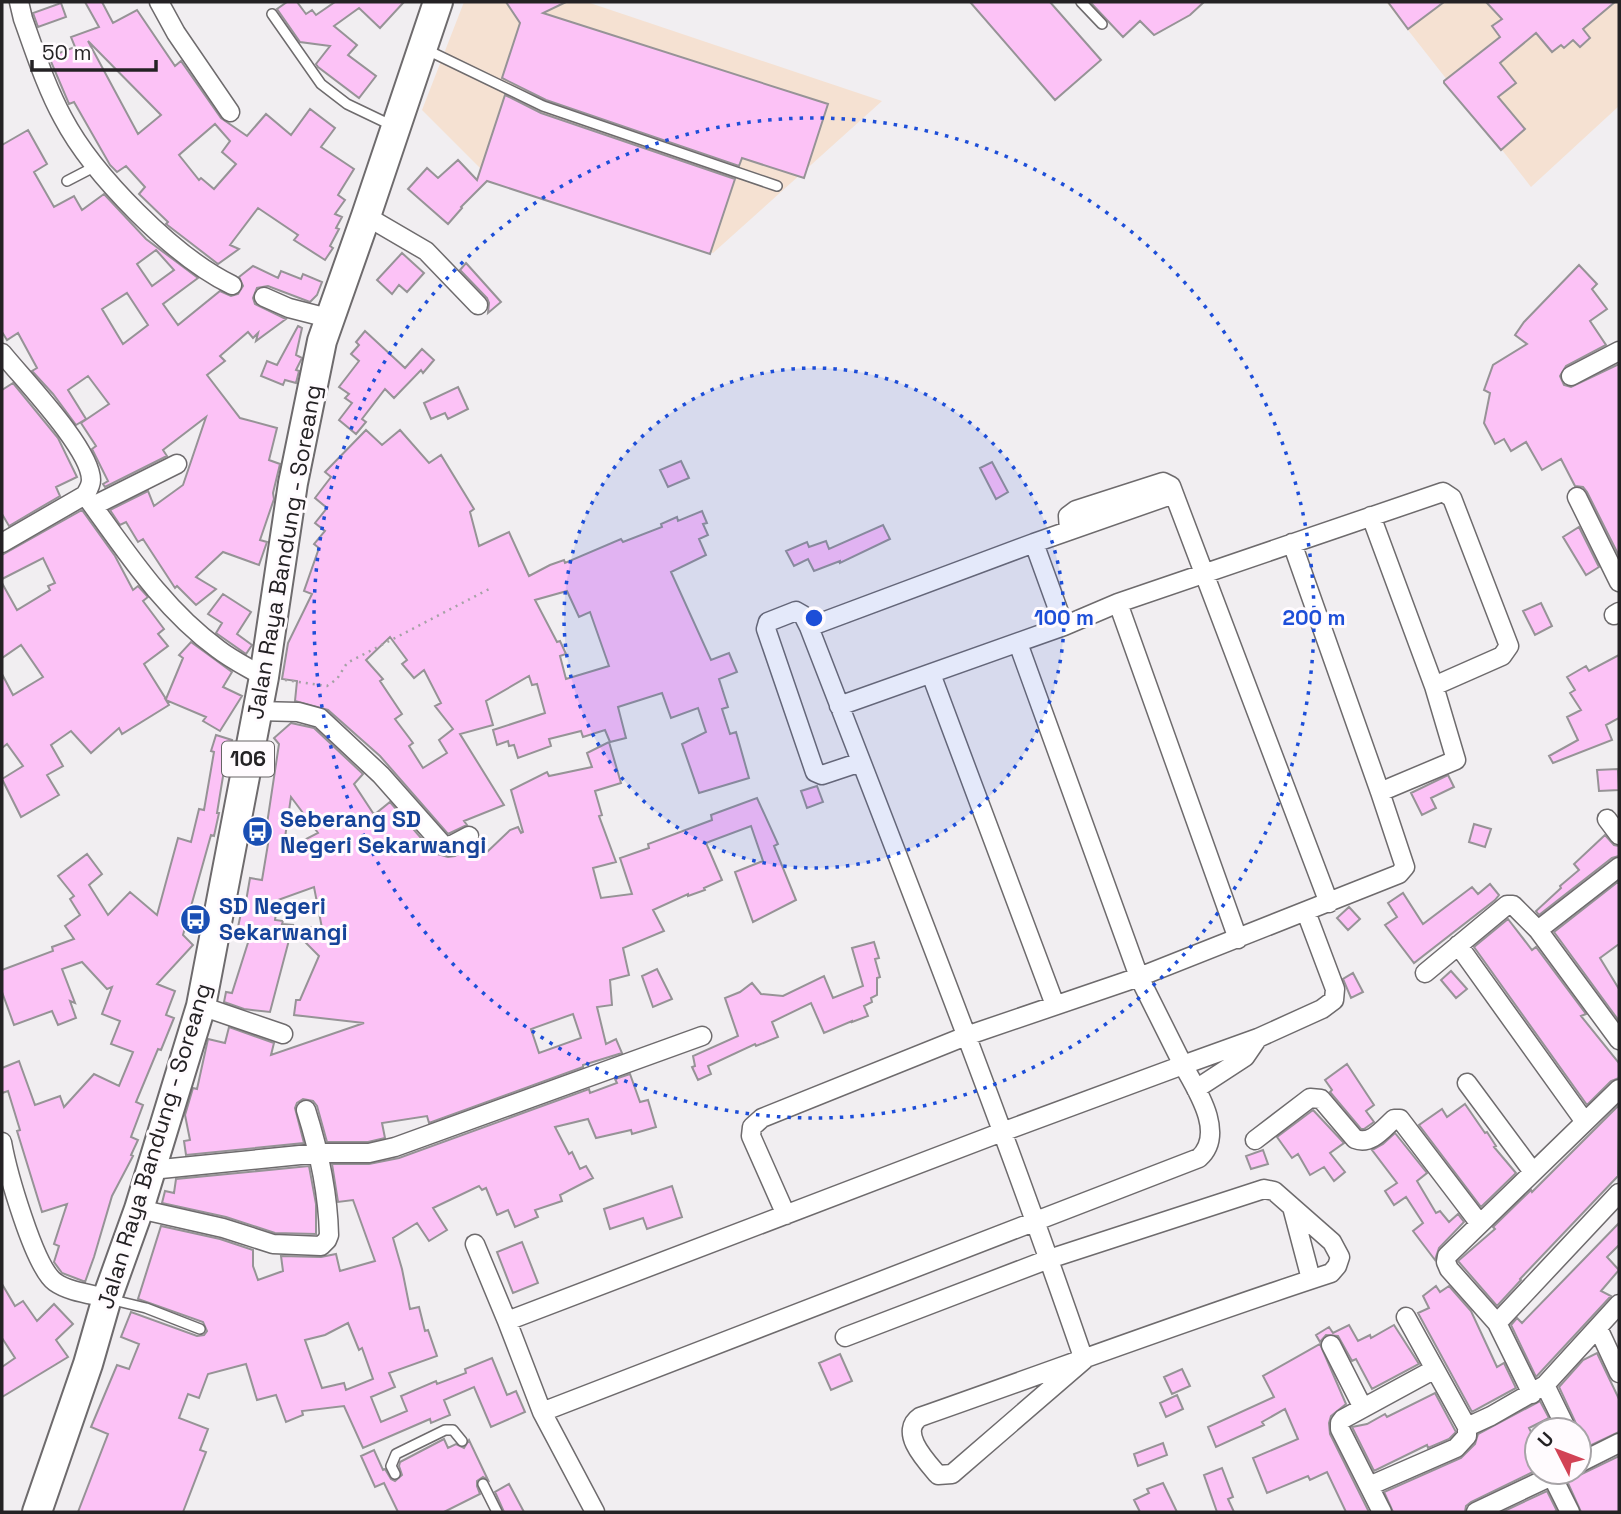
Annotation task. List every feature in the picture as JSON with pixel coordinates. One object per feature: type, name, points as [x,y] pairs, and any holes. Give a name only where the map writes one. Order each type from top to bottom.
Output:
[{"type":"main road","name":"Jalan Raya Bandung - Soreang","points":[[37,1512],[139,1209],[201,1006],[264,677],[293,483],[328,318],[397,127],[438,2]]},
{"type":"street","points":[[159,2],[176,33],[230,112]]},
{"type":"street","points":[[20,10],[63,119],[94,167],[186,257],[200,268],[232,285]]},
{"type":"street","points":[[366,216],[426,251],[478,305]]},
{"type":"street","points":[[264,297],[289,308],[328,318]]},
{"type":"street","points":[[1571,376],[1619,351]]},
{"type":"street","points":[[2,353],[72,438],[85,458],[91,480],[89,501],[141,573],[172,609],[220,651],[264,677]]},
{"type":"street","points":[[2,543],[89,501],[177,464]]},
{"type":"street","points":[[809,627],[1069,530],[1068,516],[1076,510],[1163,482],[1171,486],[1329,903]]},
{"type":"street","points":[[839,706],[1018,643],[1118,603],[1443,492],[1452,498],[1509,646],[1502,656],[1434,685]]},
{"type":"street","points":[[1577,497],[1619,582]]},
{"type":"street","points":[[1371,516],[1434,685],[1456,760],[1380,792]]},
{"type":"street","points":[[1034,543],[1064,625]]},
{"type":"street","points":[[786,1215],[751,1136],[752,1127],[762,1118],[966,1036],[1139,977],[1238,939],[1399,874],[1405,867],[1292,543]]},
{"type":"street","points":[[1118,603],[1238,939]]},
{"type":"street","points":[[861,762],[822,775],[814,772],[766,629],[768,622],[796,611],[803,615],[809,627],[839,706],[861,762],[966,1036],[1036,1221],[1084,1360]]},
{"type":"street","points":[[542,1412],[1199,1158],[1207,1151],[1211,1129],[1196,1089],[1139,977],[1018,643]]},
{"type":"street","points":[[931,674],[1055,1005]]},
{"type":"street","points":[[257,711],[298,712],[320,718],[382,775],[443,845],[450,846],[469,836]]},
{"type":"street","points":[[1607,819],[1619,835]]},
{"type":"street","points":[[1538,930],[1619,867]]},
{"type":"street","points":[[1424,972],[1510,904],[1517,907],[1538,930],[1619,1040]]},
{"type":"street","points":[[507,1321],[1002,1132],[1258,1038],[1322,1009],[1334,1000],[1335,989],[1306,912]]},
{"type":"street","points":[[1458,945],[1586,1122]]},
{"type":"street","points":[[201,1006],[283,1034]]},
{"type":"street","points":[[151,1170],[320,1153],[369,1153],[395,1147],[702,1036]]},
{"type":"street","points":[[1196,1089],[1245,1057],[1258,1038]]},
{"type":"street","points":[[1467,1083],[1533,1172]]},
{"type":"street","points":[[1557,1416],[1497,1323],[1449,1269],[1447,1256],[1619,1089]]},
{"type":"street","points":[[1255,1140],[1310,1098],[1321,1099],[1355,1139],[1360,1141],[1372,1139],[1394,1119],[1400,1119],[1480,1224]]},
{"type":"street","points":[[139,1209],[223,1228],[273,1244],[321,1246],[329,1235],[320,1153],[306,1110]]},
{"type":"street","points":[[2,1142],[21,1214],[47,1273],[62,1285],[107,1298]]},
{"type":"street","points":[[845,1337],[1049,1259],[1264,1189],[1274,1191],[1332,1242],[1340,1256],[1331,1273],[920,1417],[914,1421],[911,1428],[913,1439],[924,1459],[938,1475],[952,1474],[1084,1360]]},
{"type":"street","points":[[1497,1323],[1619,1194]]},
{"type":"street","points":[[1292,1207],[1311,1279]]},
{"type":"street","points":[[475,1244],[542,1412],[595,1512]]},
{"type":"street","points":[[1467,1427],[1539,1389],[1619,1304]]},
{"type":"street","points":[[1368,1486],[1455,1448],[1465,1440],[1468,1432],[1406,1317]]},
{"type":"street","points":[[1598,1328],[1619,1373]]},
{"type":"street","points":[[1331,1345],[1363,1408]]},
{"type":"street","points":[[1382,1512],[1340,1429],[1340,1423],[1433,1370]]},
{"type":"street","points":[[1593,1454],[1619,1443]]},
{"type":"street","points":[[1476,1512],[1531,1486]]},
{"type":"street","points":[[1560,1486],[1570,1512]]},
{"type":"lane","points":[[1081,2],[1102,24]]},
{"type":"lane","points":[[272,14],[321,84],[347,104],[397,127]]},
{"type":"lane","points":[[423,47],[543,106],[777,186]]},
{"type":"lane","points":[[67,181],[94,167]]},
{"type":"lane","points":[[107,1298],[146,1308],[200,1329]]},
{"type":"lane","points":[[395,1474],[391,1466],[396,1454],[445,1430],[453,1430],[462,1441]]},
{"type":"lane","points":[[483,1484],[497,1512]]},
{"type":"path","points":[[264,677],[327,686],[334,683],[347,663],[491,588]]},
{"type":"shaded area","points":[[464,2],[587,2],[882,101],[713,253],[484,172],[422,110]]},
{"type":"shaded area","points":[[1386,2],[1619,2],[1619,106],[1531,187]]},
{"type":"building","points":[[85,2],[102,2],[113,23],[137,10],[175,66],[181,61],[221,118],[247,136],[266,114],[291,135],[310,109],[335,128],[321,147],[354,169],[338,195],[345,200],[335,214],[342,217],[330,246],[333,248],[325,260],[294,240],[298,235],[258,208],[230,245],[239,249],[218,264],[166,224],[168,222],[139,194],[145,187],[126,166],[117,172],[110,165],[74,102],[69,104],[49,57],[75,47],[71,37],[99,27]],"holes":[[[88,41],[161,115],[138,134]],[[215,124],[230,141],[222,152],[236,164],[214,189],[201,178],[199,180],[179,155]]]},
{"type":"building","points":[[287,2],[297,2],[306,14],[312,10],[316,15],[335,2],[404,2],[380,28],[359,8],[334,26],[357,45],[348,55],[376,76],[359,98],[318,67],[316,64],[330,46],[300,42],[277,9]]},
{"type":"building","points":[[506,2],[566,2],[543,13],[828,104],[804,178],[742,158],[739,166],[546,100],[502,78],[520,23]]},
{"type":"building","points":[[970,2],[1050,2],[1101,60],[1055,100]]},
{"type":"building","points":[[1090,2],[1204,2],[1190,15],[1154,35],[1140,21],[1123,37]]},
{"type":"building","points":[[1388,2],[1444,2],[1408,29]]},
{"type":"building","points":[[1486,2],[1615,2],[1583,29],[1590,38],[1580,47],[1573,40],[1564,48],[1561,45],[1552,52],[1536,33],[1500,63],[1516,83],[1498,97],[1525,129],[1501,150],[1444,83],[1500,37],[1492,26],[1502,19]]},
{"type":"building","points":[[61,3],[66,17],[38,27],[33,13]]},
{"type":"building","points":[[505,95],[541,113],[735,179],[710,254],[487,181],[448,224],[408,189],[427,168],[438,178],[458,160],[477,180]]},
{"type":"building","points":[[28,130],[47,164],[34,172],[54,207],[74,196],[82,210],[104,194],[146,239],[198,278],[163,304],[178,325],[220,291],[231,296],[238,294],[243,286],[239,277],[253,266],[278,278],[281,271],[301,279],[303,274],[322,282],[317,295],[310,302],[268,286],[257,288],[253,298],[255,304],[286,319],[256,341],[258,333],[253,338],[248,332],[220,356],[225,361],[207,375],[240,418],[277,428],[269,460],[280,464],[274,499],[260,540],[267,542],[259,565],[223,552],[196,577],[216,589],[196,605],[177,586],[175,588],[143,539],[138,542],[126,522],[120,525],[110,510],[148,491],[154,506],[183,485],[206,417],[163,450],[167,456],[105,487],[103,484],[108,481],[92,449],[96,446],[81,423],[109,404],[88,376],[68,390],[86,419],[76,425],[32,371],[37,368],[18,333],[7,340],[2,332],[2,145]],"holes":[[[156,250],[174,270],[152,286],[137,264]],[[127,293],[148,325],[123,344],[102,309]]]},
{"type":"building","points":[[402,253],[424,273],[407,292],[399,285],[392,294],[377,280]]},
{"type":"building","points":[[466,263],[501,302],[488,313],[487,298],[460,270]]},
{"type":"building","points":[[1579,265],[1597,284],[1592,289],[1607,309],[1590,321],[1606,345],[1566,366],[1560,376],[1564,385],[1571,387],[1619,364],[1619,556],[1587,492],[1583,487],[1575,486],[1561,459],[1542,470],[1526,442],[1511,451],[1504,439],[1495,444],[1484,423],[1490,393],[1484,390],[1493,365],[1527,344],[1515,335],[1524,322]]},
{"type":"building","points":[[298,326],[302,328],[296,355],[302,358],[296,370],[299,371],[296,383],[285,380],[283,385],[261,376],[267,361],[277,365]]},
{"type":"building","points":[[365,331],[405,368],[422,349],[434,360],[394,398],[385,389],[362,419],[366,422],[356,434],[339,420],[352,403],[345,398],[349,394],[339,387],[359,361],[351,354],[359,345],[356,342]]},
{"type":"building","points":[[13,383],[58,438],[77,477],[56,487],[60,496],[9,526],[2,514],[2,390]]},
{"type":"building","points":[[458,387],[468,409],[448,419],[445,413],[431,419],[424,403]]},
{"type":"building","points":[[366,430],[382,445],[400,430],[429,463],[441,455],[474,509],[470,512],[479,546],[509,532],[529,576],[550,565],[564,560],[565,563],[621,539],[623,542],[662,527],[661,524],[677,517],[678,521],[702,511],[707,523],[703,524],[708,535],[699,539],[706,555],[671,572],[711,660],[729,653],[737,672],[719,679],[728,707],[722,709],[730,734],[736,732],[749,778],[699,793],[682,744],[706,732],[698,708],[671,718],[662,693],[618,707],[626,738],[610,742],[605,730],[583,737],[581,731],[549,739],[551,746],[518,758],[514,745],[509,746],[508,741],[497,745],[493,730],[545,713],[537,684],[532,685],[529,676],[486,701],[493,725],[460,734],[504,805],[464,821],[467,825],[448,834],[380,756],[328,710],[295,701],[297,681],[282,679],[288,643],[312,594],[304,591],[319,548],[314,544],[325,531],[315,523],[327,508],[315,498],[331,477],[325,472]],"holes":[[[567,591],[579,617],[590,612],[609,666],[566,679],[560,656],[566,654],[535,600]],[[390,637],[407,660],[402,664],[414,678],[424,670],[441,703],[435,706],[453,729],[439,740],[447,753],[423,768],[409,746],[413,743],[395,719],[402,714],[380,681],[383,679],[366,660]]]},
{"type":"building","points":[[681,461],[689,478],[668,487],[660,470]]},
{"type":"building","points":[[992,462],[1008,492],[996,499],[980,468]]},
{"type":"building","points":[[82,510],[115,556],[133,590],[138,586],[148,597],[143,601],[164,629],[158,634],[168,646],[144,664],[166,699],[183,658],[179,655],[191,642],[232,672],[223,687],[242,696],[220,731],[203,721],[206,717],[166,700],[169,705],[122,734],[119,728],[91,753],[71,731],[51,745],[63,766],[47,775],[59,795],[21,817],[2,779],[23,766],[7,744],[2,748],[2,674],[13,695],[43,677],[21,645],[2,658],[2,583],[17,610],[50,590],[48,586],[55,583],[43,558],[2,579],[2,555]]},
{"type":"building","points":[[883,525],[890,539],[840,563],[814,571],[808,559],[794,566],[786,551],[807,542],[809,547],[826,541],[829,549]]},
{"type":"building","points":[[1579,527],[1599,567],[1586,575],[1563,537]]},
{"type":"building","points":[[223,594],[251,612],[237,634],[252,645],[246,654],[216,633],[222,623],[208,614]]},
{"type":"building","points":[[1541,603],[1552,626],[1535,635],[1523,611]]},
{"type":"building","points":[[1619,655],[1619,718],[1606,725],[1612,740],[1553,763],[1549,756],[1578,740],[1567,717],[1581,710],[1570,693],[1575,690],[1567,677],[1586,666],[1589,671]]},
{"type":"building","points":[[291,723],[314,728],[363,774],[354,784],[373,813],[390,802],[434,853],[448,857],[455,856],[478,842],[486,853],[510,830],[518,827],[521,833],[523,832],[511,790],[547,772],[549,776],[592,767],[587,753],[609,742],[621,783],[595,791],[602,815],[599,816],[616,862],[593,868],[601,898],[632,894],[620,858],[649,848],[648,844],[712,820],[711,815],[757,798],[778,844],[774,846],[796,900],[753,922],[735,872],[763,861],[751,826],[706,843],[722,880],[704,888],[705,890],[688,894],[653,910],[664,931],[623,948],[629,975],[610,980],[612,1005],[597,1007],[606,1044],[616,1039],[622,1053],[429,1123],[427,1116],[382,1123],[385,1138],[368,1142],[327,1142],[317,1106],[313,1101],[303,1099],[295,1108],[304,1143],[186,1155],[184,1141],[190,1140],[185,1115],[193,1088],[197,1089],[208,1039],[225,1043],[229,1027],[274,1043],[271,1055],[364,1023],[294,1015],[296,1000],[300,1000],[319,956],[304,941],[306,927],[322,928],[314,887],[278,900],[275,920],[293,925],[270,1012],[244,1009],[224,1002],[226,992],[232,993],[252,930],[238,927],[241,913],[244,913],[250,878],[262,880],[269,838],[265,837],[279,744],[274,738]],"holes":[[[291,797],[318,833],[283,851]],[[573,1014],[581,1038],[539,1053],[531,1029]]]},
{"type":"building","points":[[216,735],[232,740],[226,758],[214,836],[211,835],[183,935],[193,945],[157,984],[175,991],[166,1015],[174,1018],[136,1102],[143,1105],[131,1137],[138,1140],[131,1155],[133,1156],[112,1196],[85,1282],[62,1273],[54,1262],[59,1246],[54,1244],[67,1204],[42,1212],[17,1131],[20,1130],[8,1091],[2,1093],[2,1068],[19,1061],[35,1105],[60,1096],[64,1107],[94,1074],[119,1086],[133,1052],[111,1044],[120,1021],[102,1014],[112,987],[107,989],[82,962],[62,969],[75,1003],[70,1001],[76,1018],[58,1025],[52,1011],[14,1025],[2,992],[2,970],[53,951],[52,947],[74,939],[65,926],[80,915],[70,899],[74,896],[58,876],[87,854],[102,874],[89,885],[108,915],[130,892],[157,915],[178,838],[191,842],[199,809],[204,810],[214,752],[211,751]]},
{"type":"building","points":[[1618,769],[1619,790],[1599,791],[1597,770]]},
{"type":"building","points":[[1448,775],[1454,787],[1431,798],[1436,808],[1422,815],[1411,793]]},
{"type":"building","points":[[817,786],[823,802],[807,808],[801,791]]},
{"type":"building","points":[[1474,824],[1491,829],[1485,847],[1469,842]]},
{"type":"building","points":[[1605,835],[1614,845],[1619,846],[1619,856],[1612,858],[1539,915],[1536,911],[1579,870],[1574,864]]},
{"type":"building","points":[[1619,881],[1619,944],[1600,958],[1619,989],[1619,1021],[1554,932]]},
{"type":"building","points":[[1490,884],[1499,895],[1495,900],[1414,963],[1385,925],[1397,917],[1388,903],[1403,893],[1423,924],[1472,887],[1478,894]]},
{"type":"building","points":[[1349,907],[1360,919],[1348,930],[1337,918]]},
{"type":"building","points":[[1508,919],[1532,950],[1536,947],[1586,1014],[1581,1016],[1619,1063],[1619,1078],[1611,1081],[1587,1105],[1474,947]]},
{"type":"building","points":[[874,942],[879,958],[875,959],[880,977],[877,978],[877,995],[871,998],[872,1002],[864,1006],[868,1016],[824,1033],[811,1003],[772,1022],[778,1037],[756,1046],[755,1044],[708,1066],[711,1074],[698,1080],[692,1067],[695,1066],[693,1056],[738,1036],[725,998],[752,983],[761,994],[783,996],[824,976],[833,998],[863,986],[852,948]]},
{"type":"building","points":[[657,969],[672,999],[653,1007],[642,976]]},
{"type":"building","points":[[1451,971],[1467,989],[1456,998],[1441,980]]},
{"type":"building","points":[[1353,973],[1363,992],[1351,998],[1343,979]]},
{"type":"building","points":[[1347,1064],[1374,1105],[1366,1111],[1374,1122],[1364,1129],[1361,1129],[1330,1092],[1332,1090],[1325,1080]]},
{"type":"building","points":[[630,1074],[640,1102],[648,1100],[656,1127],[632,1134],[631,1130],[596,1138],[588,1119],[555,1127],[580,1169],[586,1166],[593,1178],[560,1195],[562,1201],[535,1210],[538,1217],[515,1227],[508,1210],[497,1215],[486,1188],[482,1190],[479,1186],[433,1208],[447,1230],[429,1241],[417,1223],[393,1238],[410,1309],[419,1307],[425,1331],[428,1330],[437,1356],[389,1373],[395,1387],[371,1397],[381,1422],[407,1411],[401,1396],[436,1381],[437,1384],[466,1373],[465,1369],[492,1358],[507,1395],[516,1391],[525,1412],[491,1427],[474,1387],[444,1400],[450,1415],[431,1423],[430,1419],[363,1448],[344,1406],[302,1411],[303,1415],[286,1422],[276,1395],[257,1400],[246,1364],[208,1374],[199,1398],[188,1394],[179,1418],[208,1429],[200,1450],[206,1452],[183,1512],[78,1512],[108,1434],[91,1427],[117,1365],[129,1369],[139,1344],[121,1337],[131,1312],[197,1336],[204,1335],[207,1331],[203,1322],[138,1299],[161,1226],[220,1239],[253,1250],[253,1266],[258,1280],[283,1271],[281,1256],[321,1257],[336,1254],[340,1271],[375,1261],[353,1200],[338,1202],[332,1164],[369,1164],[399,1158],[589,1089],[590,1093],[617,1083],[615,1079]],"holes":[[[348,1323],[359,1350],[362,1348],[373,1379],[346,1390],[344,1383],[322,1388],[305,1340],[325,1335]]]},
{"type":"building","points":[[1465,1104],[1485,1133],[1487,1132],[1496,1146],[1494,1147],[1516,1173],[1481,1207],[1419,1125],[1442,1109],[1447,1117]]},
{"type":"building","points":[[1619,1105],[1618,1176],[1497,1306],[1458,1261],[1495,1229],[1493,1227]]},
{"type":"building","points":[[1313,1110],[1344,1143],[1330,1153],[1345,1172],[1334,1181],[1324,1167],[1310,1175],[1298,1154],[1292,1158],[1277,1137]]},
{"type":"building","points":[[1395,1133],[1427,1173],[1417,1181],[1436,1213],[1440,1211],[1449,1222],[1458,1214],[1464,1222],[1439,1248],[1435,1260],[1413,1231],[1423,1223],[1406,1197],[1394,1205],[1385,1191],[1397,1183],[1372,1150]]},
{"type":"building","points":[[1263,1150],[1268,1164],[1251,1169],[1246,1156]]},
{"type":"building","points":[[309,1166],[316,1204],[316,1234],[275,1233],[226,1217],[162,1203],[165,1191],[174,1193],[176,1179]]},
{"type":"building","points":[[672,1186],[682,1217],[647,1229],[643,1218],[610,1229],[604,1209]]},
{"type":"building","points":[[1619,1223],[1619,1245],[1607,1257],[1619,1270],[1601,1291],[1611,1296],[1536,1377],[1511,1325],[1517,1318],[1522,1323]]},
{"type":"building","points":[[522,1242],[538,1283],[513,1293],[497,1252]]},
{"type":"building","points":[[2,1284],[15,1306],[23,1301],[37,1321],[54,1304],[73,1324],[56,1340],[68,1357],[2,1397],[2,1367],[15,1358],[2,1338]]},
{"type":"building","points":[[1436,1286],[1440,1292],[1449,1286],[1471,1311],[1497,1367],[1504,1363],[1516,1388],[1472,1412],[1418,1313],[1429,1308],[1423,1296]]},
{"type":"building","points":[[1349,1325],[1358,1341],[1370,1335],[1371,1338],[1394,1325],[1419,1364],[1372,1389],[1356,1359],[1352,1361],[1338,1336],[1326,1335],[1320,1342],[1316,1335],[1329,1327],[1333,1333]]},
{"type":"building","points":[[1320,1344],[1346,1404],[1331,1416],[1330,1434],[1369,1512],[1346,1512],[1327,1472],[1310,1480],[1308,1476],[1267,1493],[1253,1458],[1298,1439],[1285,1409],[1262,1422],[1264,1425],[1216,1447],[1208,1427],[1274,1397],[1263,1376]]},
{"type":"building","points":[[1597,1353],[1619,1399],[1619,1432],[1593,1444],[1593,1416],[1572,1416],[1559,1387],[1583,1360]]},
{"type":"building","points":[[840,1354],[852,1381],[831,1390],[819,1363]]},
{"type":"building","points":[[1182,1369],[1190,1386],[1172,1394],[1164,1377]]},
{"type":"building","points":[[1435,1393],[1456,1432],[1449,1439],[1428,1448],[1427,1445],[1374,1471],[1352,1427],[1367,1424],[1385,1414],[1387,1417]]},
{"type":"building","points":[[1177,1395],[1183,1409],[1166,1417],[1160,1403]]},
{"type":"building","points":[[1540,1401],[1548,1416],[1523,1416],[1523,1477],[1471,1502],[1466,1506],[1465,1512],[1393,1512],[1384,1492],[1461,1458],[1475,1444],[1478,1434]]},
{"type":"building","points":[[444,1439],[448,1448],[456,1444],[464,1448],[469,1440],[488,1480],[483,1477],[477,1481],[480,1494],[444,1512],[398,1512],[384,1483],[375,1487],[361,1456],[374,1450],[383,1470],[395,1481],[402,1475],[400,1462]]},
{"type":"building","points":[[1163,1443],[1167,1455],[1138,1466],[1134,1454]]},
{"type":"building","points":[[1619,1456],[1619,1512],[1581,1512],[1569,1486],[1593,1486],[1593,1468]]},
{"type":"building","points":[[1222,1468],[1233,1497],[1228,1499],[1234,1512],[1217,1512],[1204,1475]]},
{"type":"building","points":[[1163,1483],[1177,1512],[1140,1512],[1134,1500],[1149,1493],[1147,1489]]},
{"type":"building","points":[[509,1484],[524,1512],[504,1512],[495,1492]]},
{"type":"building","points":[[1547,1491],[1557,1511],[1502,1512]]},
{"type":"place","name":"Seberang SD Negeri Sekarwangi","points":[[257,832]]},
{"type":"place","name":"SD Negeri Sekarwangi","points":[[196,919]]}]
